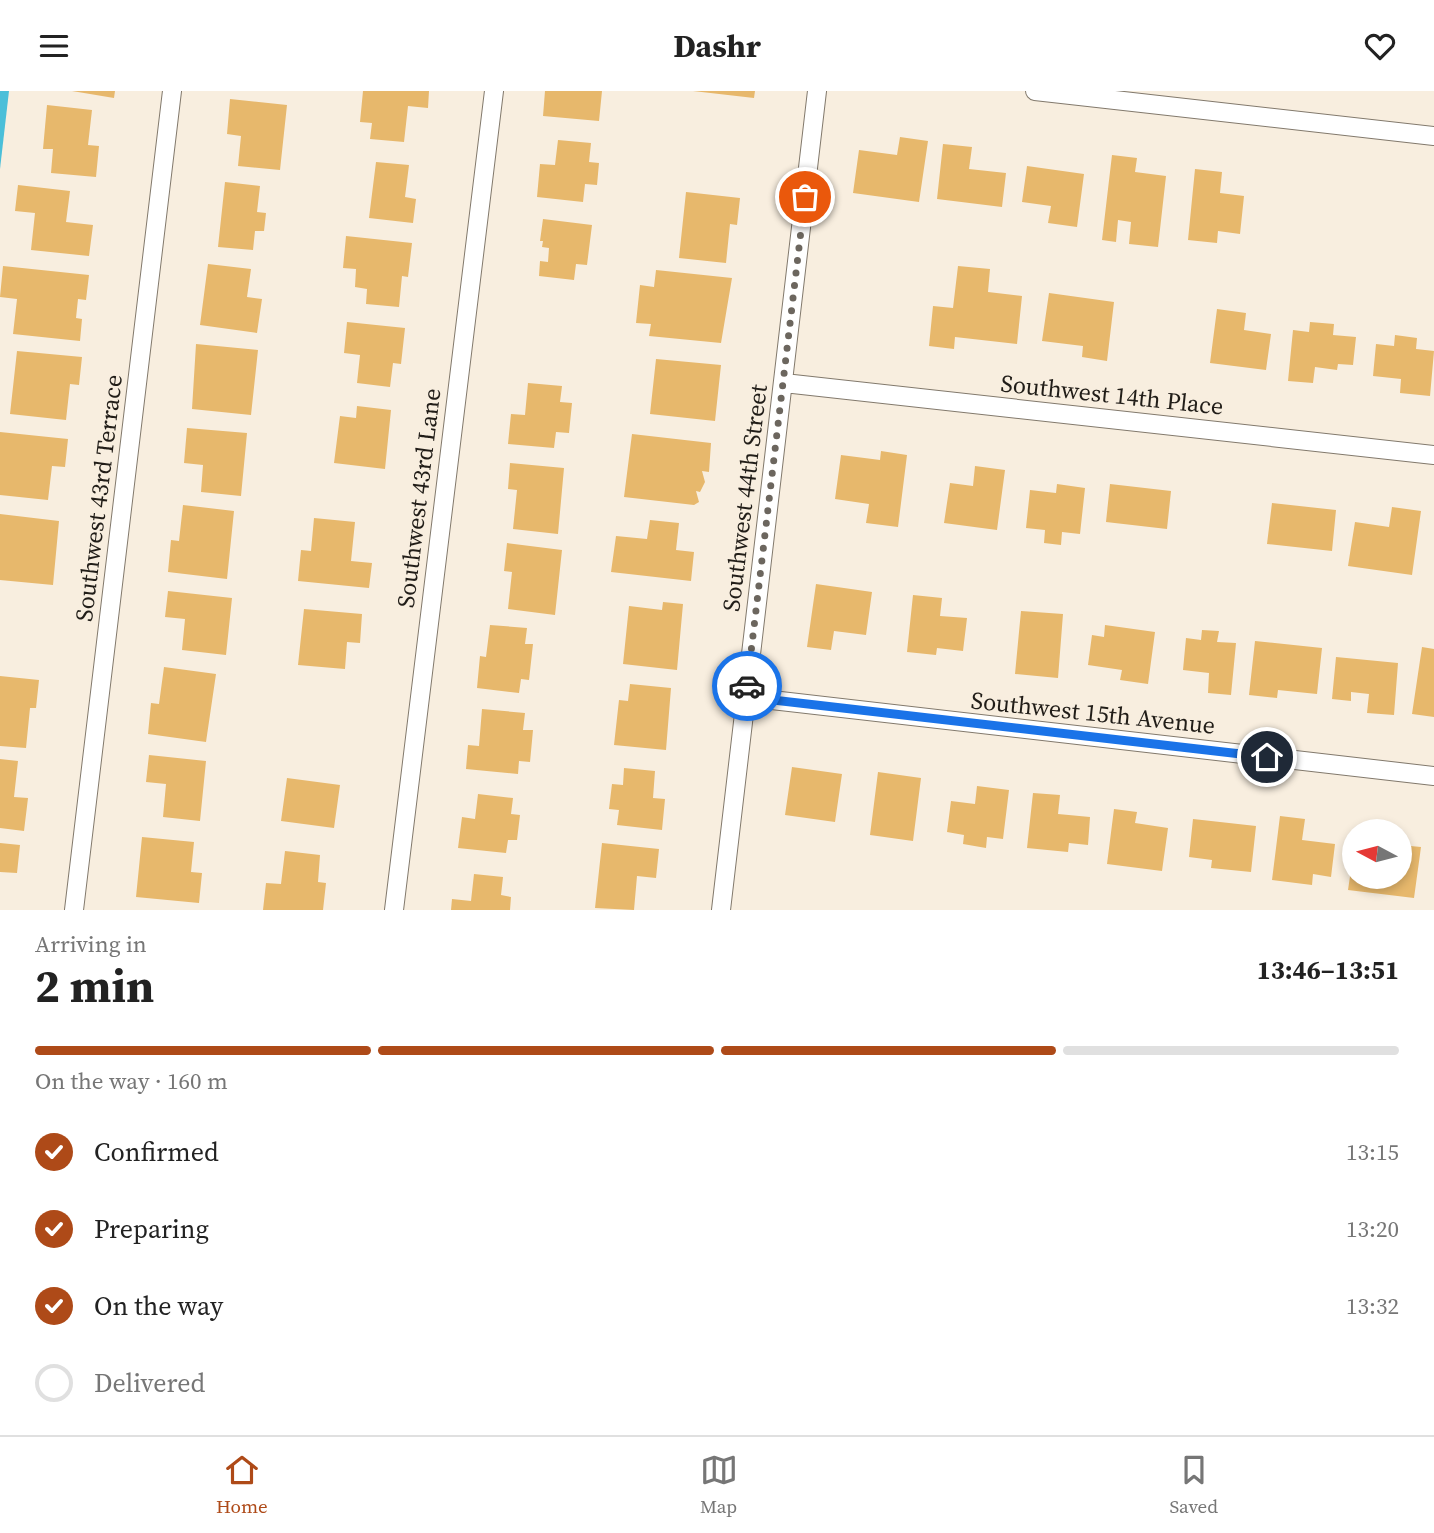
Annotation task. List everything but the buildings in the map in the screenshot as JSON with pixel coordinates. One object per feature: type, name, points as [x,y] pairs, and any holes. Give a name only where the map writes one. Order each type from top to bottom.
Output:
[{"type":"street","name":"Southwest 43rd Terrace","points":[[74,910],[172,91]]},
{"type":"street","name":"Southwest 43rd Lane","points":[[394,910],[494,91]]},
{"type":"street","name":"Southwest 44th Street","points":[[721,910],[817,91]]},
{"type":"street","points":[[1035,91],[1434,135]]},
{"type":"street","name":"Southwest 14th Place","points":[[784,383],[1434,455]]},
{"type":"street","name":"Southwest 15th Avenue","points":[[746,697],[1434,776]]},
{"type":"water","points":[[0,91],[9,91],[0,169]]},
{"type":"way so far","points":[[747,686],[805,197]]},
{"type":"route","points":[[747,686],[746,697],[1267,757]]}]
